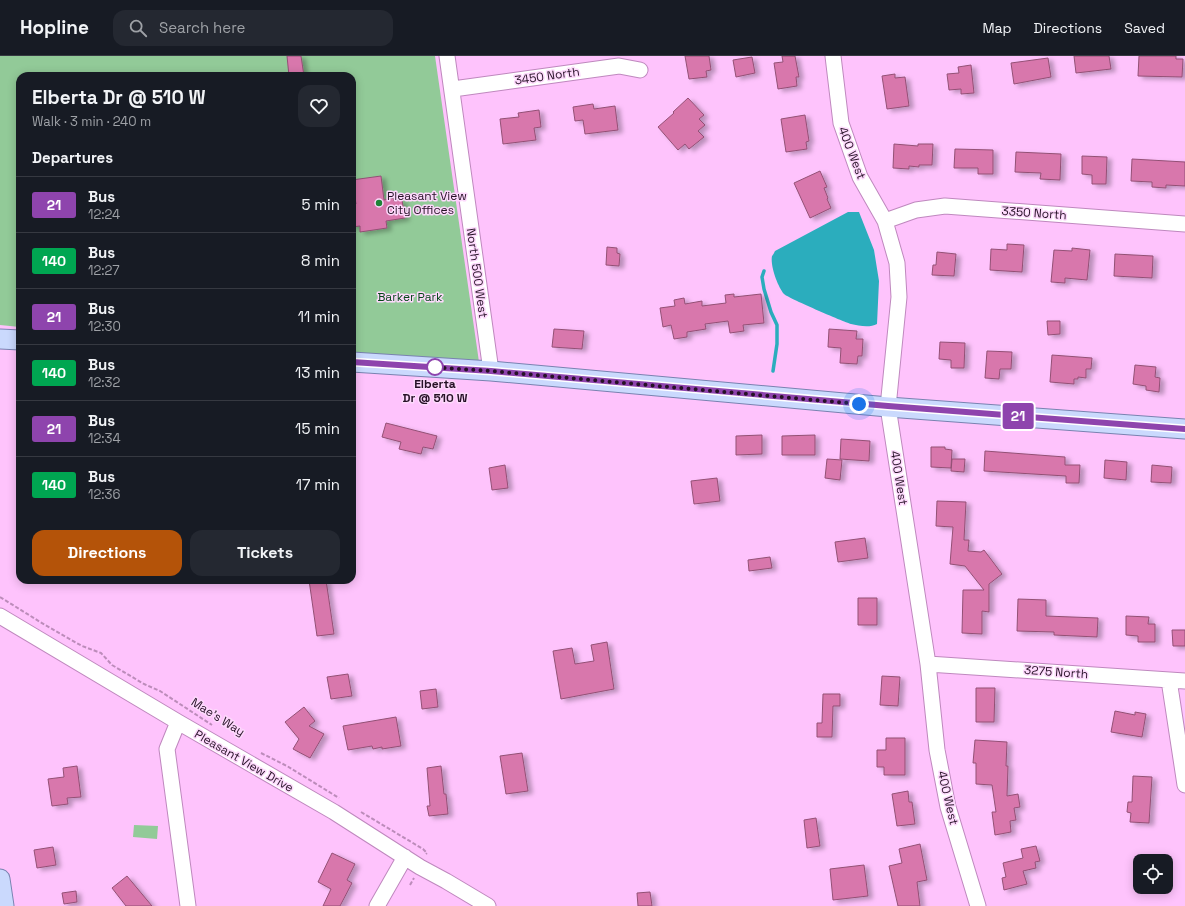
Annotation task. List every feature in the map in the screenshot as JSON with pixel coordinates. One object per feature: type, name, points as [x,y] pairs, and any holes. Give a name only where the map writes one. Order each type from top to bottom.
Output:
[{"type":"main road","points":[[0,339],[16,340]]},
{"type":"main road","points":[[356,362],[491,371],[888,406],[1185,429]]},
{"type":"main road","points":[[0,879],[4,906]]},
{"type":"street","name":"North 500 West","points":[[448,56],[491,371]]},
{"type":"street","name":"400 West","points":[[833,56],[841,123],[860,177],[885,221],[897,263],[899,297],[888,406],[928,664],[937,750],[948,807],[978,906]]},
{"type":"street","name":"3450 North","points":[[453,89],[619,66],[640,70]]},
{"type":"street","name":"3350 North","points":[[885,221],[916,210],[946,206],[1185,224]]},
{"type":"street","name":"Pleasant View Drive","points":[[0,616],[178,722],[334,812],[405,857],[488,906]]},
{"type":"street","name":"3275 North","points":[[928,664],[1185,681]]},
{"type":"street","points":[[1169,680],[1185,785]]},
{"type":"street","points":[[178,722],[167,749],[188,906]]},
{"type":"street","points":[[377,906],[405,857]]},
{"type":"path","name":"Mae's Way","points":[[0,597],[82,646],[100,653],[112,665],[144,684],[160,691],[218,728]]},
{"type":"path","points":[[259,752],[287,766],[343,800]]},
{"type":"path","points":[[358,810],[424,849],[427,853]]},
{"type":"green space","name":"Barker Park","points":[[0,56],[435,56],[479,362],[356,353],[356,72],[16,72],[16,327],[0,325]]},
{"type":"green space","points":[[134,825],[158,826],[157,839],[133,837]]},
{"type":"shaded area","points":[[848,212],[859,212],[874,250],[879,281],[877,324],[871,326],[851,324],[787,296],[779,287],[772,265],[772,256],[775,251]]},
{"type":"building","points":[[287,56],[301,56],[303,72],[289,72]]},
{"type":"building","points":[[685,56],[709,56],[711,70],[706,71],[707,77],[689,79]]},
{"type":"building","points":[[782,56],[795,56],[799,77],[796,77],[797,86],[778,89],[774,63],[783,62]]},
{"type":"building","points":[[1074,56],[1109,56],[1111,69],[1076,73]]},
{"type":"building","points":[[1139,56],[1176,56],[1176,59],[1183,59],[1182,77],[1138,76]]},
{"type":"building","points":[[752,57],[755,73],[736,77],[733,60]]},
{"type":"building","points":[[1048,58],[1051,77],[1014,84],[1011,63]]},
{"type":"building","points":[[971,65],[974,93],[961,94],[961,89],[949,90],[947,74],[959,73],[958,67]]},
{"type":"building","points":[[895,74],[895,78],[905,77],[909,106],[887,109],[882,76]]},
{"type":"building","points":[[688,98],[704,115],[699,119],[705,125],[698,131],[704,137],[689,149],[685,144],[678,150],[658,127]]},
{"type":"building","points":[[593,104],[594,109],[615,106],[618,130],[585,134],[583,120],[575,121],[573,107]]},
{"type":"building","points":[[539,110],[541,127],[534,128],[536,140],[503,144],[500,119],[519,117],[518,113]]},
{"type":"building","points":[[805,115],[809,141],[806,142],[807,149],[786,152],[781,119]]},
{"type":"building","points":[[894,144],[918,146],[918,144],[933,144],[932,165],[919,165],[919,167],[909,166],[909,169],[893,168]]},
{"type":"building","points":[[955,149],[993,150],[993,174],[978,174],[978,168],[954,168]]},
{"type":"building","points":[[1016,152],[1061,154],[1060,180],[1040,179],[1041,173],[1015,172]]},
{"type":"building","points":[[1082,156],[1107,157],[1106,184],[1092,184],[1092,175],[1082,174]]},
{"type":"building","points":[[1132,159],[1185,162],[1185,186],[1166,185],[1166,188],[1152,187],[1152,182],[1131,181]]},
{"type":"building","points":[[820,171],[827,187],[824,188],[831,208],[810,218],[794,183]]},
{"type":"building","name":"Pleasant View City Offices","points":[[381,176],[384,200],[393,198],[394,201],[402,200],[405,218],[386,221],[387,228],[360,232],[360,226],[356,226],[356,179]]},
{"type":"building","points":[[1007,244],[1024,245],[1022,272],[990,270],[991,249],[1007,250]]},
{"type":"building","points":[[607,247],[617,248],[617,253],[620,254],[619,266],[606,265]]},
{"type":"building","points":[[1072,248],[1090,250],[1087,280],[1065,278],[1065,283],[1051,282],[1054,250],[1072,251]]},
{"type":"building","points":[[937,252],[956,254],[954,276],[932,275],[933,265],[936,265]]},
{"type":"building","points":[[1115,254],[1153,256],[1152,278],[1114,276]]},
{"type":"building","points":[[734,294],[734,297],[761,294],[764,323],[743,325],[744,331],[730,333],[728,321],[705,324],[706,329],[687,332],[687,337],[674,339],[671,325],[663,327],[660,308],[675,306],[674,300],[684,298],[685,304],[702,301],[702,306],[726,303],[725,295]]},
{"type":"building","points":[[1047,321],[1060,321],[1060,334],[1048,335]]},
{"type":"building","points":[[554,329],[584,331],[582,349],[552,347]]},
{"type":"building","points":[[829,329],[857,331],[856,339],[863,339],[862,356],[858,356],[857,364],[840,363],[841,348],[828,347]]},
{"type":"building","points":[[940,342],[965,343],[964,368],[951,368],[951,360],[939,359]]},
{"type":"building","points":[[987,351],[1012,352],[1011,369],[1000,369],[999,379],[985,378]]},
{"type":"building","points":[[1052,355],[1092,358],[1091,369],[1086,369],[1086,378],[1078,377],[1078,379],[1074,379],[1074,384],[1050,382]]},
{"type":"building","points":[[1135,365],[1156,367],[1155,377],[1160,378],[1159,392],[1146,390],[1146,386],[1133,384]]},
{"type":"building","points":[[386,423],[437,436],[433,449],[423,447],[421,454],[399,449],[401,442],[382,437]]},
{"type":"building","points":[[762,435],[762,454],[736,455],[736,436]]},
{"type":"building","points":[[815,435],[815,455],[782,455],[782,436]]},
{"type":"building","points":[[841,439],[870,441],[869,461],[840,459]]},
{"type":"building","points":[[931,447],[945,447],[945,449],[952,450],[951,468],[931,467]]},
{"type":"building","points":[[985,451],[1065,457],[1065,465],[1080,465],[1079,483],[1066,483],[1066,476],[984,471]]},
{"type":"building","points":[[827,459],[842,460],[840,480],[825,478]]},
{"type":"building","points":[[952,459],[965,459],[964,472],[951,471]]},
{"type":"building","points":[[1105,460],[1127,462],[1126,480],[1104,478]]},
{"type":"building","points":[[505,465],[508,488],[492,490],[489,468]]},
{"type":"building","points":[[1152,465],[1172,467],[1171,483],[1151,482]]},
{"type":"building","points":[[717,478],[720,501],[694,504],[691,481]]},
{"type":"building","points":[[937,501],[966,502],[964,540],[969,540],[968,551],[981,552],[984,550],[1002,574],[989,584],[989,612],[982,611],[982,634],[962,633],[963,590],[984,590],[965,566],[950,564],[953,527],[936,526]]},
{"type":"building","points":[[865,538],[868,558],[838,562],[835,542]]},
{"type":"building","points":[[770,557],[772,568],[749,571],[748,560]]},
{"type":"building","points":[[310,584],[327,584],[334,634],[317,636]]},
{"type":"building","points":[[858,598],[877,598],[877,625],[858,625]]},
{"type":"building","points":[[1018,599],[1046,600],[1046,616],[1098,618],[1097,637],[1054,635],[1054,632],[1017,631]]},
{"type":"building","points":[[1126,616],[1149,617],[1148,624],[1155,624],[1155,642],[1138,642],[1138,636],[1126,635]]},
{"type":"building","points":[[1172,630],[1185,630],[1185,646],[1173,646]]},
{"type":"building","points":[[607,642],[614,689],[561,699],[553,651],[572,648],[575,664],[594,661],[591,645]]},
{"type":"building","points":[[348,674],[352,696],[331,699],[327,677]]},
{"type":"building","points":[[882,676],[900,677],[898,706],[880,705]]},
{"type":"building","points":[[976,688],[995,688],[994,722],[976,722]]},
{"type":"building","points":[[436,689],[438,707],[422,709],[420,691]]},
{"type":"building","points":[[823,694],[840,694],[840,706],[833,706],[832,737],[817,737],[817,723],[822,723]]},
{"type":"building","points":[[304,707],[315,721],[309,726],[324,734],[310,758],[293,749],[299,739],[285,722]]},
{"type":"building","points":[[1115,711],[1135,715],[1135,712],[1146,714],[1142,737],[1111,732]]},
{"type":"building","points":[[396,717],[401,746],[373,749],[372,746],[348,750],[343,726]]},
{"type":"building","points":[[886,738],[905,738],[905,775],[884,775],[884,767],[877,767],[877,750],[886,750]]},
{"type":"building","points":[[975,740],[1007,742],[1007,796],[1018,794],[1020,807],[1014,808],[1016,820],[1010,821],[1011,832],[995,835],[992,812],[996,812],[992,785],[976,784],[976,763],[973,763]]},
{"type":"building","points":[[522,753],[528,791],[506,794],[500,756]]},
{"type":"building","points":[[77,766],[81,797],[67,798],[68,804],[52,806],[48,779],[64,777],[63,768]]},
{"type":"building","points":[[441,766],[448,814],[429,816],[427,806],[430,806],[427,768]]},
{"type":"building","points":[[1133,776],[1152,777],[1149,823],[1130,822],[1131,813],[1127,812],[1128,802],[1132,802]]},
{"type":"building","points":[[908,791],[909,802],[912,802],[915,824],[897,826],[892,794]]},
{"type":"building","points":[[816,818],[820,846],[807,848],[804,820]]},
{"type":"building","points":[[920,844],[927,880],[917,882],[920,906],[898,906],[889,866],[902,863],[899,849]]},
{"type":"building","points":[[1036,846],[1040,861],[1035,862],[1036,868],[1023,871],[1027,884],[1004,890],[1002,878],[1006,877],[1003,863],[1023,858],[1021,849]]},
{"type":"building","points":[[53,847],[56,865],[37,868],[34,850]]},
{"type":"building","points":[[332,853],[355,864],[347,880],[352,883],[340,906],[323,906],[331,889],[318,882]]},
{"type":"building","points":[[864,865],[868,896],[833,900],[830,869]]},
{"type":"building","points":[[127,876],[152,906],[126,906],[112,888]]},
{"type":"building","points":[[76,891],[77,902],[64,904],[62,893]]},
{"type":"building","points":[[650,892],[652,906],[638,906],[637,893]]},
{"type":"waterway","points":[[764,271],[762,277],[764,289],[771,312],[777,325],[777,344],[773,371]]},
{"type":"bus line","name":"21","points":[[356,362],[491,371],[888,406],[1185,429]]},
{"type":"place","name":"Pleasant View City Offices","points":[[379,203]]},
{"type":"place","name":"Elberta Dr @ 510 W","points":[[435,367]]},
{"type":"route","points":[[435,367],[429,367],[491,371],[859,404]]}]
